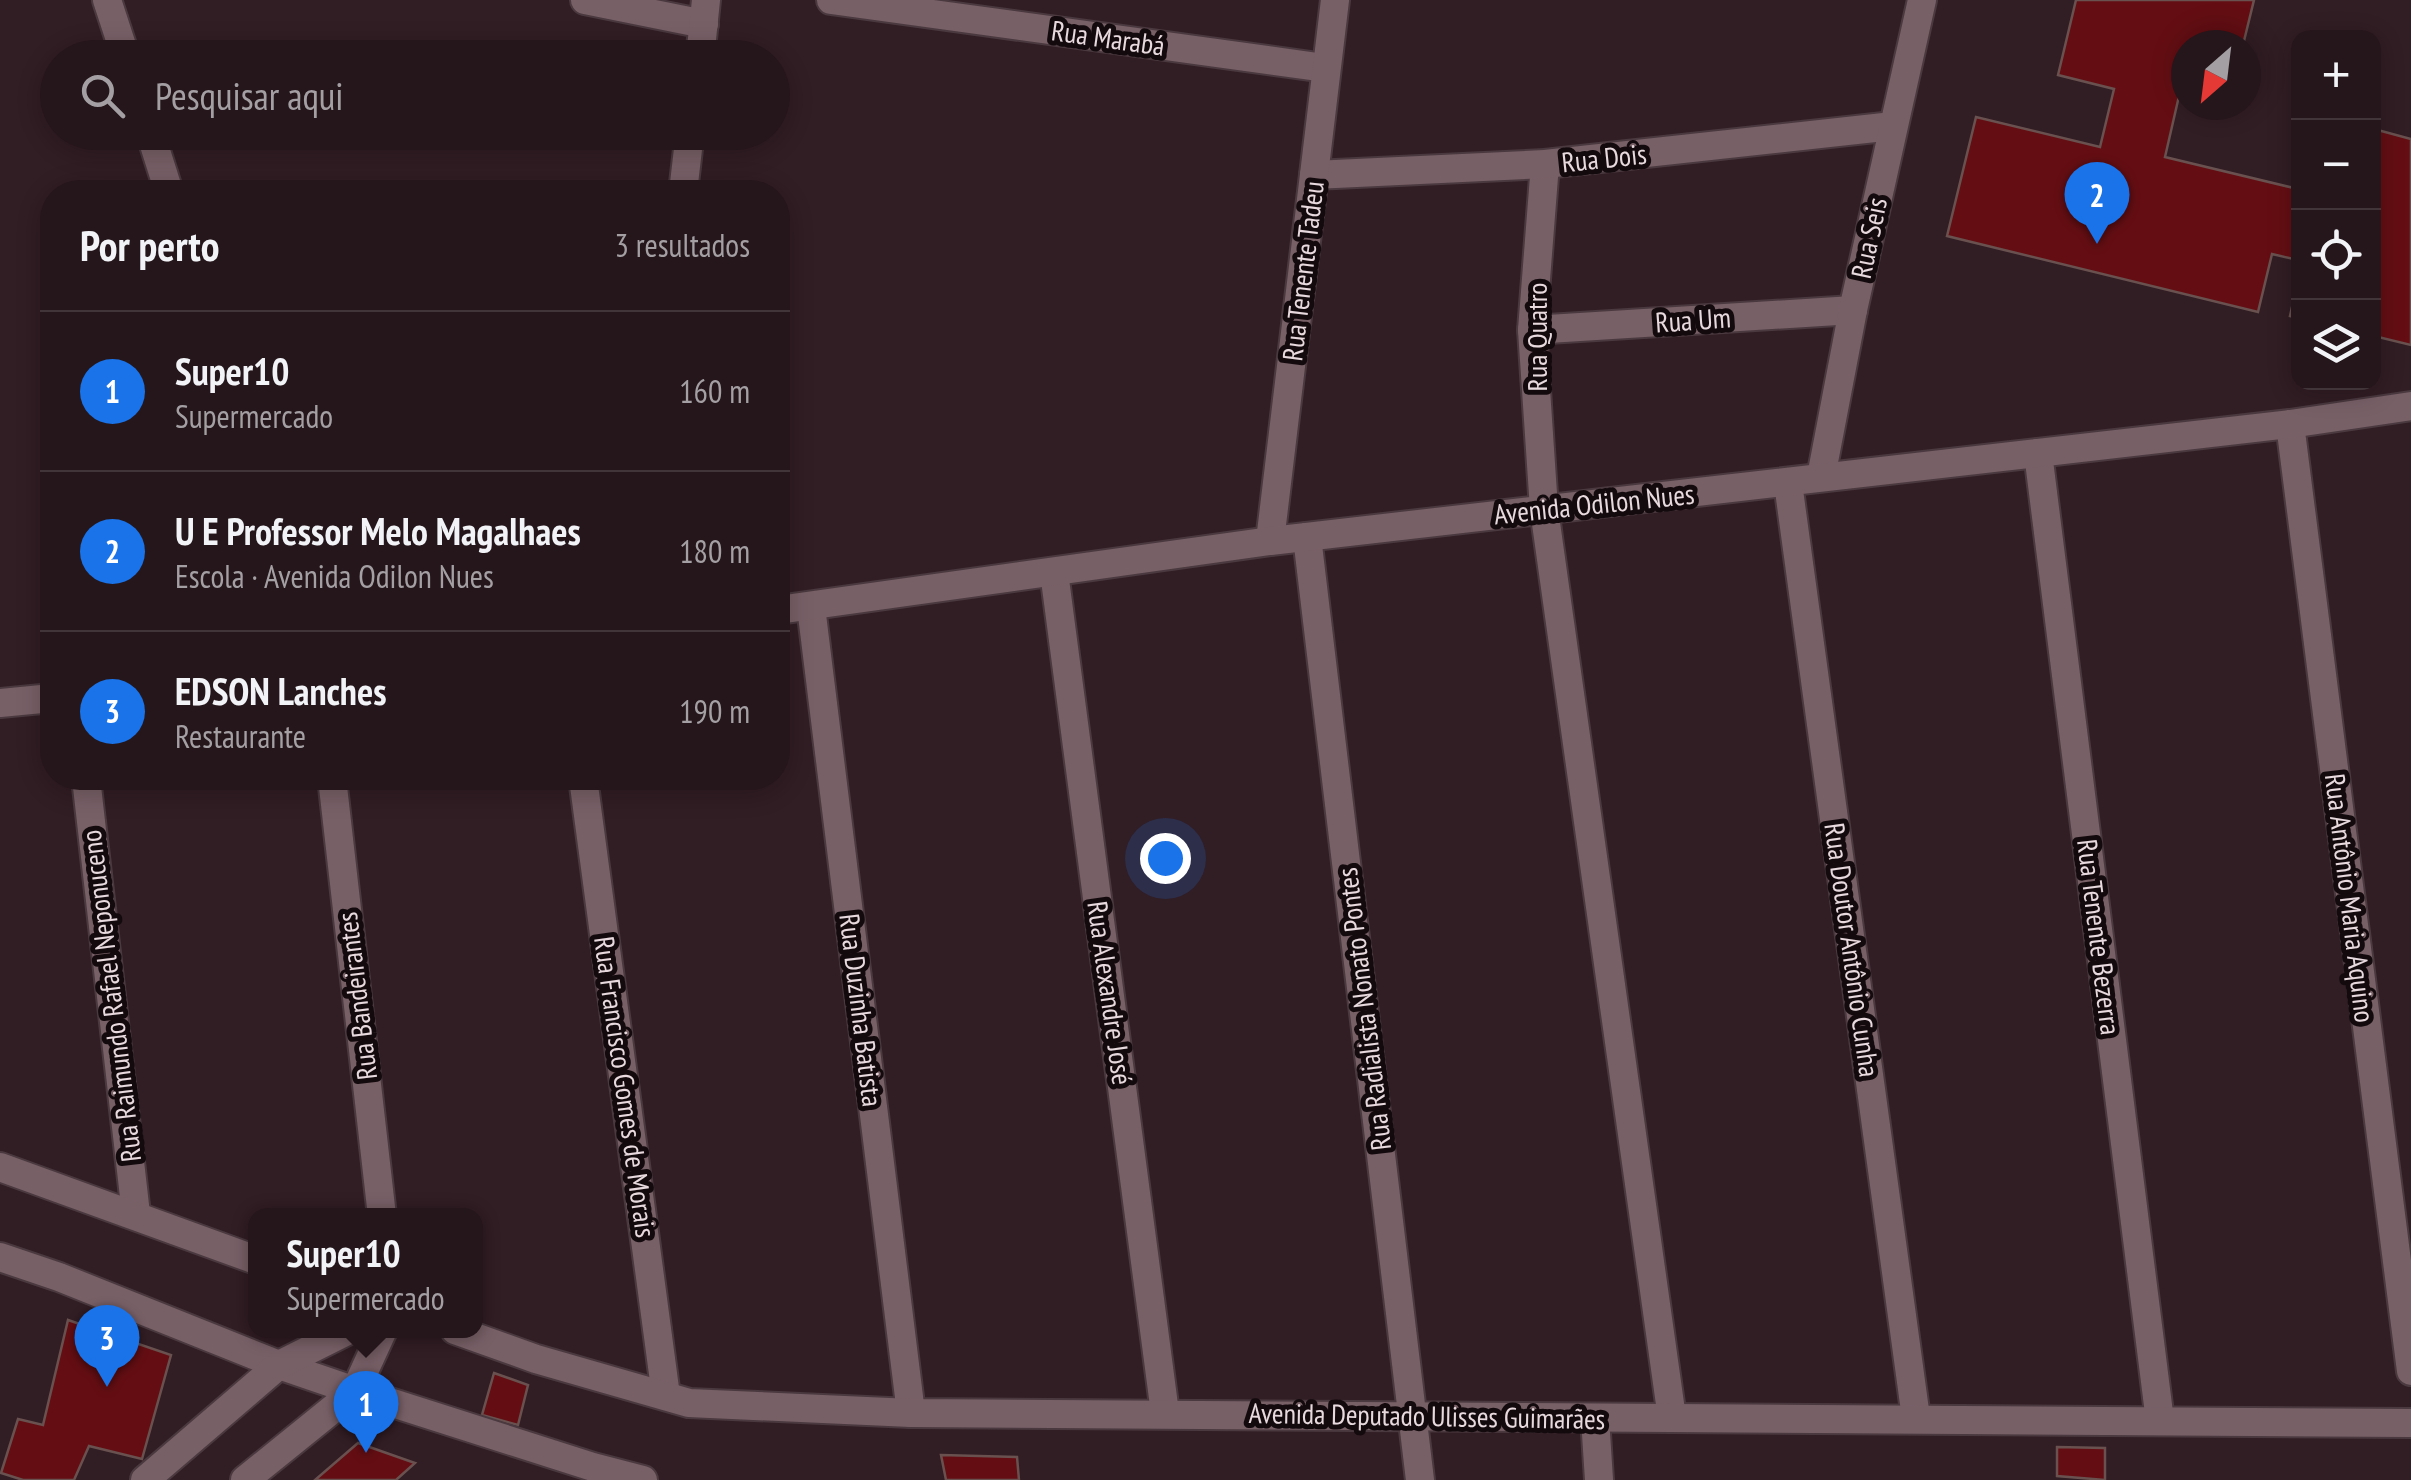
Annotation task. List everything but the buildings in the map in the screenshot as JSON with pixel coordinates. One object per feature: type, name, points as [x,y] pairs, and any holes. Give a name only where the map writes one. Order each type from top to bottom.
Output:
[{"type":"street","points":[[108,0],[120,40]]},
{"type":"street","points":[[585,0],[705,12],[702,40]]},
{"type":"street","name":"Rua Marabá","points":[[830,0],[1325,68]]},
{"type":"street","name":"Rua Tenente Tadeu","points":[[1270,541],[1335,0]]},
{"type":"street","name":"Rua Seis","points":[[1821,478],[1853,310],[1922,0]]},
{"type":"street","name":"Rua Dois","points":[[1314,175],[1545,164],[1893,126]]},
{"type":"street","points":[[155,150],[164,180]]},
{"type":"street","points":[[684,180],[688,150]]},
{"type":"street","name":"Rua Quatro","points":[[1544,509],[1532,330],[1545,164]]},
{"type":"street","name":"Rua Um","points":[[1532,330],[1853,310]]},
{"type":"street","name":"Avenida Odilon Nues","points":[[790,609],[1270,541],[2290,424],[2411,406]]},
{"type":"street","name":"Rua Antônio Maria Aquino","points":[[2290,424],[2411,1371]]},
{"type":"street","name":"Rua Tenente Bezerra","points":[[2038,453],[2160,1421]]},
{"type":"street","name":"Rua Doutor Antônio Cunha","points":[[1788,483],[1916,1418]]},
{"type":"street","points":[[1544,509],[1672,1418]]},
{"type":"street","name":"Rua Radialista Nonato Pontes","points":[[1307,538],[1420,1480]]},
{"type":"street","name":"Rua Alexandre José","points":[[1054,572],[1165,1414]]},
{"type":"street","name":"Rua Duzinha Batista","points":[[811,606],[911,1413]]},
{"type":"street","points":[[0,704],[40,699]]},
{"type":"street","name":"Rua Raimundo Rafael Neponuceno","points":[[87,790],[136,1214]]},
{"type":"street","name":"Rua Bandeirantes","points":[[333,790],[381,1208]]},
{"type":"street","name":"Rua Francisco Gomes de Morais","points":[[586,790],[666,1396]]},
{"type":"street","points":[[0,1167],[248,1257]]},
{"type":"street","points":[[0,1257],[279,1365],[598,1474],[642,1480]]},
{"type":"street","points":[[146,1480],[279,1365],[332,1338]]},
{"type":"street","points":[[255,1477],[355,1391],[379,1338]]},
{"type":"street","name":"Avenida Deputado Ulisses Guimarães","points":[[481,1338],[689,1402],[911,1413],[2411,1423]]},
{"type":"street","points":[[1595,1418],[1599,1480]]},
{"type":"place","name":"U E Professor Melo Magalhaes","points":[[2097,244]]},
{"type":"place","name":"EDSON Lanches","points":[[107,1387]]},
{"type":"place","name":"Super10","points":[[366,1453]]}]
